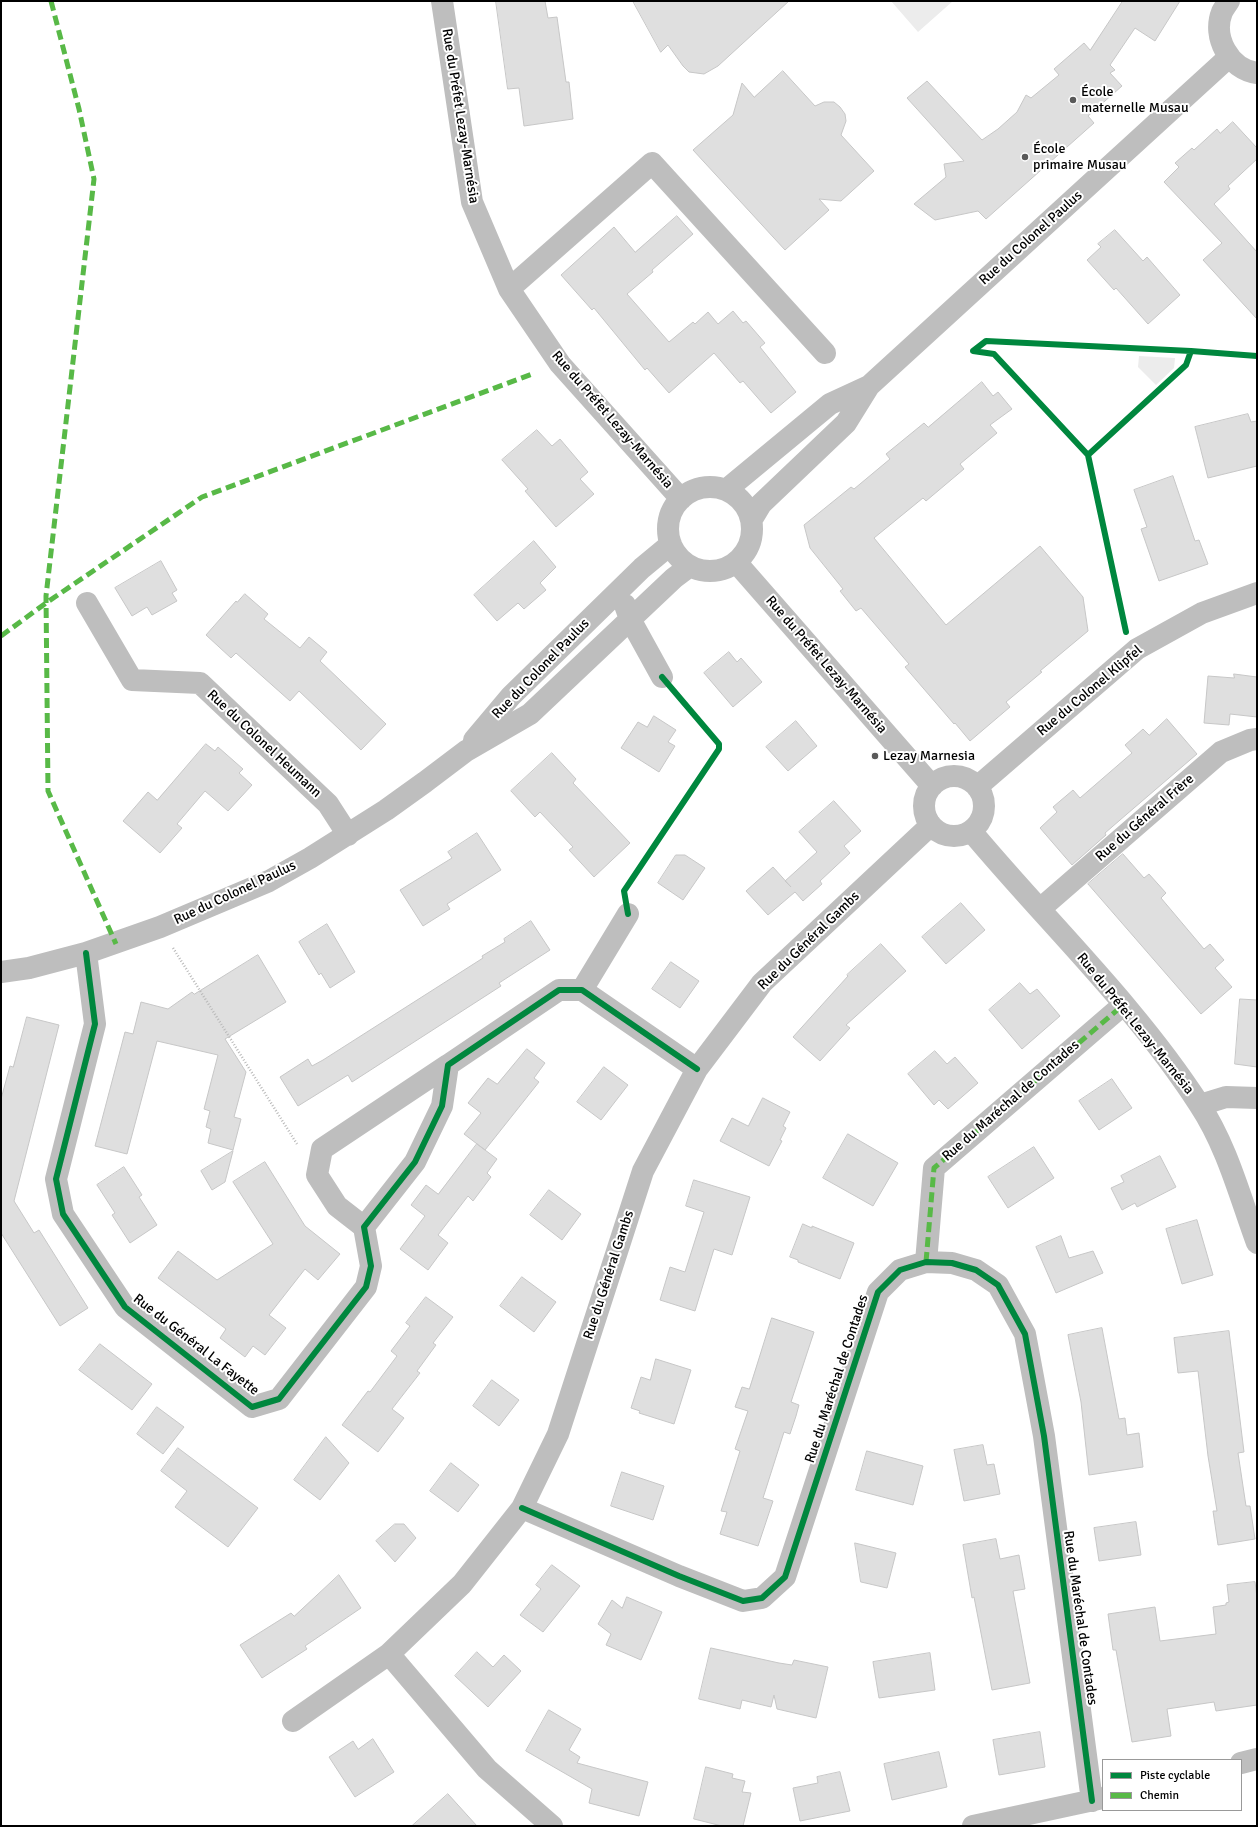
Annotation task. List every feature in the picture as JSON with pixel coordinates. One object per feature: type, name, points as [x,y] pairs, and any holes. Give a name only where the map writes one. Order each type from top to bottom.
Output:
[{"type":"street","name":"Rue du Préfet Lezay-Marnésia","points":[[442,1],[472,202],[509,289],[560,364],[681,499]]},
{"type":"street","points":[[1229,1],[1222,12],[1219,27],[1221,43],[1229,57],[1239,66],[1257,73]]},
{"type":"street","name":"Rue du Colonel Paulus","points":[[752,519],[761,504],[846,423],[869,386],[1229,57]]},
{"type":"street","points":[[509,289],[652,163],[825,353]]},
{"type":"street","name":"Rue du Colonel Paulus","points":[[726,490],[830,404],[869,386]]},
{"type":"street","points":[[714,487],[726,490],[738,497],[746,507],[752,519],[750,544],[744,554],[736,562],[718,570],[709,571],[690,566],[682,560],[671,544],[668,532],[669,520],[673,508],[691,491],[714,487]]},
{"type":"street","name":"Rue du Colonel Paulus","points":[[466,751],[511,696],[620,590],[671,544]]},
{"type":"street","name":"Rue du Préfet Lezay-Marnésia","points":[[736,562],[932,786]]},
{"type":"street","name":"Rue du Colonel Paulus","points":[[1,972],[29,968],[86,953],[160,928],[269,881],[348,835],[425,782],[466,751],[530,714],[674,578],[690,566]]},
{"type":"street","points":[[620,590],[630,619],[662,677]]},
{"type":"street","name":"Rue du Colonel Klipfel","points":[[977,787],[1137,649],[1202,613],[1257,593]]},
{"type":"street","name":"Rue du Colonel Heumann","points":[[87,603],[132,680],[200,683],[328,804],[348,835]]},
{"type":"street","name":"Rue du Général Frère","points":[[1040,910],[1221,752],[1250,740],[1257,739]]},
{"type":"street","points":[[955,776],[970,780],[977,787],[982,795],[984,805],[983,815],[978,824],[971,831],[954,836],[938,831],[931,825],[924,810],[927,793],[932,786],[940,780],[955,776]]},
{"type":"street","name":"Rue du Général Gambs","points":[[293,1722],[389,1654],[462,1584],[522,1508],[558,1434],[643,1172],[697,1069],[762,983],[931,825]]},
{"type":"street","name":"Rue du Préfet Lezay-Marnésia","points":[[971,831],[1123,1005],[1166,1058],[1200,1105],[1226,1155],[1257,1244]]},
{"type":"street","points":[[582,990],[628,914]]},
{"type":"street","name":"Rue du Général La Fayette","points":[[86,953],[95,1024],[56,1179],[63,1214],[125,1307],[252,1407],[279,1399],[366,1288],[371,1266],[364,1227]]},
{"type":"street","points":[[448,1065],[442,1106],[415,1162],[364,1227],[337,1206],[317,1175],[322,1149],[559,990],[582,990],[697,1069]]},
{"type":"street","name":"Rue du Maréchal de Contades","points":[[926,1262],[934,1168],[1123,1005]]},
{"type":"street","points":[[1200,1105],[1226,1097],[1257,1098]]},
{"type":"street","name":"Rue du Maréchal de Contades","points":[[522,1508],[679,1576],[743,1600],[762,1598],[785,1577],[878,1292],[900,1270],[926,1262],[952,1263],[976,1270],[998,1285],[1025,1334],[1044,1436],[1098,1800]]},
{"type":"street","points":[[389,1654],[487,1769],[552,1826]]},
{"type":"street","points":[[1242,1763],[1257,1759]]},
{"type":"street","points":[[973,1826],[1098,1800]]},
{"type":"path","points":[[1126,632],[1088,455],[994,354],[973,351],[986,341],[1191,351],[1257,356]]},
{"type":"path","points":[[1088,455],[1186,365],[1191,351]]},
{"type":"path","points":[[628,914],[624,891],[718,749],[719,744],[662,677]]},
{"type":"path","points":[[160,928],[296,1143],[320,1162]]},
{"type":"shaded area","points":[[891,1],[953,1],[918,32]]},
{"type":"shaded area","points":[[1139,356],[1175,358],[1174,368],[1156,385],[1138,367]]},
{"type":"building","points":[[496,1],[545,1],[548,18],[557,17],[566,82],[569,82],[573,119],[524,126],[519,88],[508,89]]},
{"type":"building","points":[[633,1],[789,1],[718,66],[704,74],[689,72],[668,45],[661,52]]},
{"type":"building","points":[[1123,1],[1180,1],[1155,41],[1135,28],[1110,65],[1115,70],[1110,73],[1122,86],[1088,116],[1094,123],[986,219],[978,211],[935,220],[914,204],[946,177],[944,164],[964,161],[907,98],[927,81],[982,140],[998,129],[1017,112],[1026,95],[1031,98],[1059,75],[1054,69],[1084,43],[1090,50]]},
{"type":"building","points":[[783,71],[815,106],[824,102],[834,102],[840,107],[845,114],[846,121],[841,135],[874,171],[841,201],[819,199],[829,210],[785,250],[693,150],[733,115],[742,83],[754,97]]},
{"type":"building","points":[[1233,122],[1257,148],[1257,159],[1228,186],[1230,189],[1214,204],[1257,252],[1257,319],[1203,260],[1222,243],[1164,182],[1179,167],[1175,163],[1192,148],[1194,150],[1217,129],[1220,133]]},
{"type":"building","points":[[677,216],[693,234],[652,270],[653,272],[627,294],[669,342],[693,322],[695,324],[708,312],[718,324],[733,311],[743,323],[746,321],[765,343],[760,347],[796,392],[771,413],[743,381],[740,383],[714,353],[669,393],[647,368],[645,370],[594,308],[592,310],[561,275],[614,227],[635,252]]},
{"type":"building","points":[[1115,230],[1143,261],[1147,257],[1180,295],[1148,324],[1116,288],[1114,290],[1087,260],[1101,247],[1098,244]]},
{"type":"building","points":[[982,382],[993,396],[998,392],[1012,409],[990,425],[997,433],[960,464],[964,469],[926,501],[923,498],[874,538],[946,625],[1040,546],[1083,597],[1088,631],[1006,702],[1010,707],[970,741],[905,667],[909,664],[861,608],[856,611],[840,591],[843,589],[810,548],[804,525],[851,487],[854,489],[890,459],[886,454],[924,423],[928,427]]},
{"type":"building","points":[[1248,414],[1251,422],[1257,421],[1257,466],[1208,478],[1195,427]]},
{"type":"building","points":[[537,430],[552,446],[560,439],[588,472],[580,479],[594,494],[556,527],[525,491],[528,489],[502,460]]},
{"type":"building","points":[[1173,476],[1195,541],[1199,540],[1208,564],[1159,581],[1141,529],[1147,527],[1134,490]]},
{"type":"building","points":[[534,541],[556,567],[540,583],[546,590],[524,609],[518,603],[497,621],[474,595]]},
{"type":"building","points":[[161,561],[177,590],[172,593],[177,601],[152,615],[147,607],[132,616],[115,588]]},
{"type":"building","points":[[245,594],[268,614],[264,619],[300,648],[309,637],[327,652],[320,661],[386,724],[361,750],[299,691],[290,701],[236,653],[231,658],[206,635],[236,601],[237,602]]},
{"type":"building","points":[[729,652],[737,662],[741,658],[762,682],[733,707],[704,673]]},
{"type":"building","points":[[1234,674],[1257,677],[1257,717],[1230,714],[1229,725],[1204,723],[1208,676],[1234,678]]},
{"type":"building","points":[[654,716],[676,730],[668,742],[675,746],[659,772],[621,748],[638,722],[647,727]]},
{"type":"building","points":[[1167,719],[1197,754],[1105,833],[1106,835],[1072,865],[1040,828],[1057,812],[1053,807],[1073,790],[1080,798],[1132,753],[1125,745],[1143,729],[1149,735]]},
{"type":"building","points":[[796,721],[817,746],[788,771],[766,747]]},
{"type":"building","points":[[206,744],[215,751],[218,747],[243,769],[239,773],[252,785],[228,811],[205,791],[177,824],[182,828],[160,853],[123,821],[148,792],[157,800]]},
{"type":"building","points":[[552,753],[576,779],[573,783],[630,843],[594,877],[569,850],[573,847],[540,812],[535,817],[511,791]]},
{"type":"building","points":[[834,801],[861,831],[844,846],[850,853],[820,881],[822,884],[803,901],[795,892],[768,915],[746,891],[773,867],[785,881],[817,852],[799,832]]},
{"type":"building","points":[[477,833],[501,870],[447,904],[450,909],[423,926],[400,890],[452,858],[448,852]]},
{"type":"building","points":[[1123,854],[1144,878],[1149,874],[1166,893],[1161,898],[1204,949],[1210,944],[1224,960],[1215,968],[1232,987],[1201,1014],[1088,884]]},
{"type":"building","points":[[676,855],[685,855],[705,868],[683,900],[658,883]]},
{"type":"building","points":[[961,903],[985,930],[946,964],[922,937]]},
{"type":"building","points":[[531,921],[550,950],[499,983],[501,986],[352,1082],[348,1075],[298,1106],[280,1077],[308,1059],[312,1066],[323,1060],[483,958],[482,956],[505,942],[504,939]]},
{"type":"building","points":[[327,924],[355,972],[330,988],[321,973],[319,975],[299,942]]},
{"type":"building","points":[[881,944],[906,971],[846,1025],[850,1028],[820,1061],[793,1037],[848,976],[847,975]]},
{"type":"building","points":[[258,955],[286,1002],[225,1039],[246,1072],[234,1117],[241,1119],[233,1150],[208,1143],[211,1129],[206,1127],[210,1111],[204,1109],[218,1055],[157,1041],[127,1154],[95,1146],[125,1032],[133,1034],[141,1002],[168,1009],[192,992],[194,994]]},
{"type":"building","points":[[671,962],[699,981],[680,1008],[652,989]]},
{"type":"building","points":[[1020,983],[1030,994],[1037,989],[1060,1016],[1022,1049],[989,1010]]},
{"type":"building","points":[[1240,999],[1257,1000],[1257,1067],[1235,1064]]},
{"type":"building","points":[[27,1017],[59,1025],[14,1201],[34,1233],[39,1230],[88,1308],[60,1326],[1,1233],[1,1099],[10,1066],[13,1067]]},
{"type":"building","points":[[527,1049],[545,1063],[534,1078],[539,1082],[485,1150],[464,1134],[481,1113],[468,1103],[488,1078],[497,1084]]},
{"type":"building","points":[[935,1051],[947,1064],[955,1057],[978,1083],[948,1109],[939,1100],[934,1105],[908,1074]]},
{"type":"building","points":[[604,1067],[628,1085],[601,1120],[577,1102]]},
{"type":"building","points":[[1112,1079],[1132,1108],[1099,1130],[1079,1101]]},
{"type":"building","points":[[763,1098],[790,1112],[783,1126],[786,1128],[780,1140],[782,1141],[769,1166],[720,1141],[732,1118],[748,1126]]},
{"type":"building","points":[[848,1134],[898,1163],[873,1206],[823,1178]]},
{"type":"building","points":[[477,1144],[497,1159],[487,1173],[491,1177],[473,1201],[468,1196],[438,1235],[448,1243],[428,1270],[400,1249],[425,1216],[411,1205],[426,1185],[438,1194]]},
{"type":"building","points":[[1034,1147],[1054,1178],[1008,1208],[988,1177]]},
{"type":"building","points":[[233,1151],[225,1182],[212,1190],[201,1171]]},
{"type":"building","points":[[1160,1156],[1176,1187],[1137,1207],[1135,1203],[1122,1210],[1111,1188],[1124,1182],[1121,1176]]},
{"type":"building","points":[[265,1162],[305,1226],[340,1254],[318,1280],[305,1269],[269,1315],[286,1328],[265,1355],[253,1346],[245,1357],[220,1338],[226,1329],[158,1278],[178,1251],[217,1280],[273,1244],[233,1182]]},
{"type":"building","points":[[124,1167],[142,1195],[139,1197],[157,1225],[130,1243],[112,1215],[115,1213],[97,1185]]},
{"type":"building","points":[[694,1180],[750,1197],[732,1255],[714,1249],[695,1311],[660,1300],[670,1267],[685,1272],[704,1212],[686,1206]]},
{"type":"building","points":[[549,1190],[581,1214],[562,1240],[530,1215]]},
{"type":"building","points":[[1197,1220],[1213,1275],[1182,1284],[1166,1229]]},
{"type":"building","points":[[803,1224],[812,1228],[812,1226],[854,1243],[840,1279],[798,1262],[798,1260],[790,1257]]},
{"type":"building","points":[[1061,1236],[1069,1258],[1093,1251],[1103,1273],[1056,1293],[1036,1247]]},
{"type":"building","points":[[522,1277],[556,1302],[534,1332],[500,1306]]},
{"type":"building","points":[[426,1297],[453,1317],[433,1343],[436,1345],[417,1371],[420,1373],[392,1409],[404,1418],[378,1452],[342,1425],[368,1391],[370,1392],[397,1356],[391,1351],[410,1326],[406,1323]]},
{"type":"building","points":[[772,1318],[814,1332],[791,1402],[799,1405],[796,1416],[790,1434],[784,1432],[763,1498],[773,1501],[758,1546],[720,1534],[727,1512],[721,1511],[740,1451],[735,1449],[748,1411],[735,1407],[742,1387],[749,1389]]},
{"type":"building","points":[[1102,1328],[1119,1419],[1125,1418],[1127,1435],[1139,1433],[1143,1467],[1089,1475],[1081,1402],[1068,1335]]},
{"type":"building","points":[[1229,1331],[1244,1452],[1238,1453],[1246,1506],[1250,1506],[1255,1539],[1218,1545],[1213,1511],[1217,1511],[1208,1456],[1198,1371],[1178,1373],[1174,1338]]},
{"type":"building","points":[[100,1344],[152,1384],[132,1410],[79,1370]]},
{"type":"building","points":[[656,1359],[691,1370],[674,1424],[639,1413],[640,1411],[631,1408],[641,1377],[650,1380]]},
{"type":"building","points":[[492,1380],[519,1400],[499,1426],[473,1406]]},
{"type":"building","points":[[157,1407],[184,1427],[163,1454],[137,1434]]},
{"type":"building","points":[[326,1437],[349,1463],[320,1500],[294,1480]]},
{"type":"building","points":[[983,1445],[987,1465],[994,1464],[1000,1494],[964,1501],[954,1450]]},
{"type":"building","points":[[178,1448],[258,1508],[228,1547],[175,1507],[187,1491],[161,1471]]},
{"type":"building","points":[[867,1451],[923,1466],[913,1505],[856,1490]]},
{"type":"building","points":[[451,1463],[479,1485],[458,1512],[430,1491]]},
{"type":"building","points":[[622,1472],[664,1486],[653,1520],[611,1506]]},
{"type":"building","points":[[1136,1522],[1141,1555],[1099,1561],[1094,1528]]},
{"type":"building","points":[[395,1524],[404,1524],[416,1538],[395,1562],[376,1541]]},
{"type":"building","points":[[996,1539],[1000,1559],[1019,1555],[1025,1589],[1013,1591],[1030,1683],[992,1690],[974,1597],[972,1598],[963,1545]]},
{"type":"building","points":[[855,1543],[896,1553],[887,1588],[861,1582]]},
{"type":"building","points":[[552,1565],[580,1586],[543,1632],[520,1615],[541,1589],[536,1585]]},
{"type":"building","points":[[339,1575],[361,1608],[305,1646],[307,1649],[262,1678],[240,1645],[291,1613],[294,1616]]},
{"type":"building","points":[[1255,1582],[1257,1597],[1257,1705],[1216,1711],[1214,1702],[1167,1709],[1171,1736],[1132,1742],[1116,1650],[1113,1650],[1108,1614],[1155,1607],[1160,1641],[1216,1634],[1213,1607],[1226,1605],[1226,1603],[1229,1602],[1227,1585]]},
{"type":"building","points":[[627,1597],[662,1612],[641,1660],[606,1645],[611,1634],[598,1624],[612,1600],[622,1608]]},
{"type":"building","points":[[711,1648],[779,1663],[792,1665],[794,1660],[828,1667],[816,1718],[777,1709],[774,1695],[771,1707],[742,1700],[740,1709],[699,1699]]},
{"type":"building","points":[[477,1652],[493,1667],[504,1655],[521,1671],[488,1707],[455,1676]]},
{"type":"building","points":[[930,1653],[935,1690],[879,1698],[873,1662]]},
{"type":"building","points":[[549,1710],[581,1729],[569,1750],[580,1757],[577,1763],[648,1782],[639,1816],[589,1803],[592,1789],[526,1751]]},
{"type":"building","points":[[1040,1732],[1045,1767],[999,1775],[993,1740]]},
{"type":"building","points":[[373,1739],[394,1772],[355,1797],[329,1757],[353,1741],[358,1749]]},
{"type":"building","points":[[939,1752],[947,1787],[892,1800],[884,1764]]},
{"type":"building","points":[[706,1767],[733,1774],[732,1778],[745,1781],[742,1792],[751,1793],[743,1826],[722,1826],[694,1819]]},
{"type":"building","points":[[840,1772],[850,1811],[800,1821],[793,1788],[818,1783],[817,1777]]},
{"type":"building","points":[[448,1794],[477,1826],[412,1826]]},
{"type":"marked path","points":[[51,1],[79,109],[94,179],[46,596],[48,791],[116,944]]},
{"type":"marked path","points":[[1,636],[46,603],[202,497],[535,373]]},
{"type":"marked path","points":[[926,1262],[934,1168],[1123,1005]]},
{"type":"cycle path","points":[[1088,455],[994,354],[973,351],[986,341],[1191,351],[1257,356]]},
{"type":"cycle path","points":[[1126,632],[1088,455],[1186,365],[1191,351]]},
{"type":"cycle path","points":[[628,914],[624,891],[719,749],[719,744],[662,677]]},
{"type":"cycle path","points":[[86,953],[95,1024],[56,1179],[63,1214],[125,1307],[252,1407],[279,1399],[366,1287],[371,1266],[364,1227],[415,1162],[442,1106],[448,1065],[559,990],[582,990],[697,1069]]},
{"type":"cycle path","points":[[522,1508],[679,1576],[743,1601],[762,1598],[785,1577],[878,1292],[900,1270],[926,1262],[952,1263],[976,1270],[998,1285],[1025,1334],[1044,1436],[1092,1801]]},
{"type":"place","name":"École maternelle Musau","points":[[1073,100]]},
{"type":"place","name":"École primaire Musau","points":[[1025,157]]},
{"type":"place","name":"Lezay Marnesia","points":[[875,756]]}]
